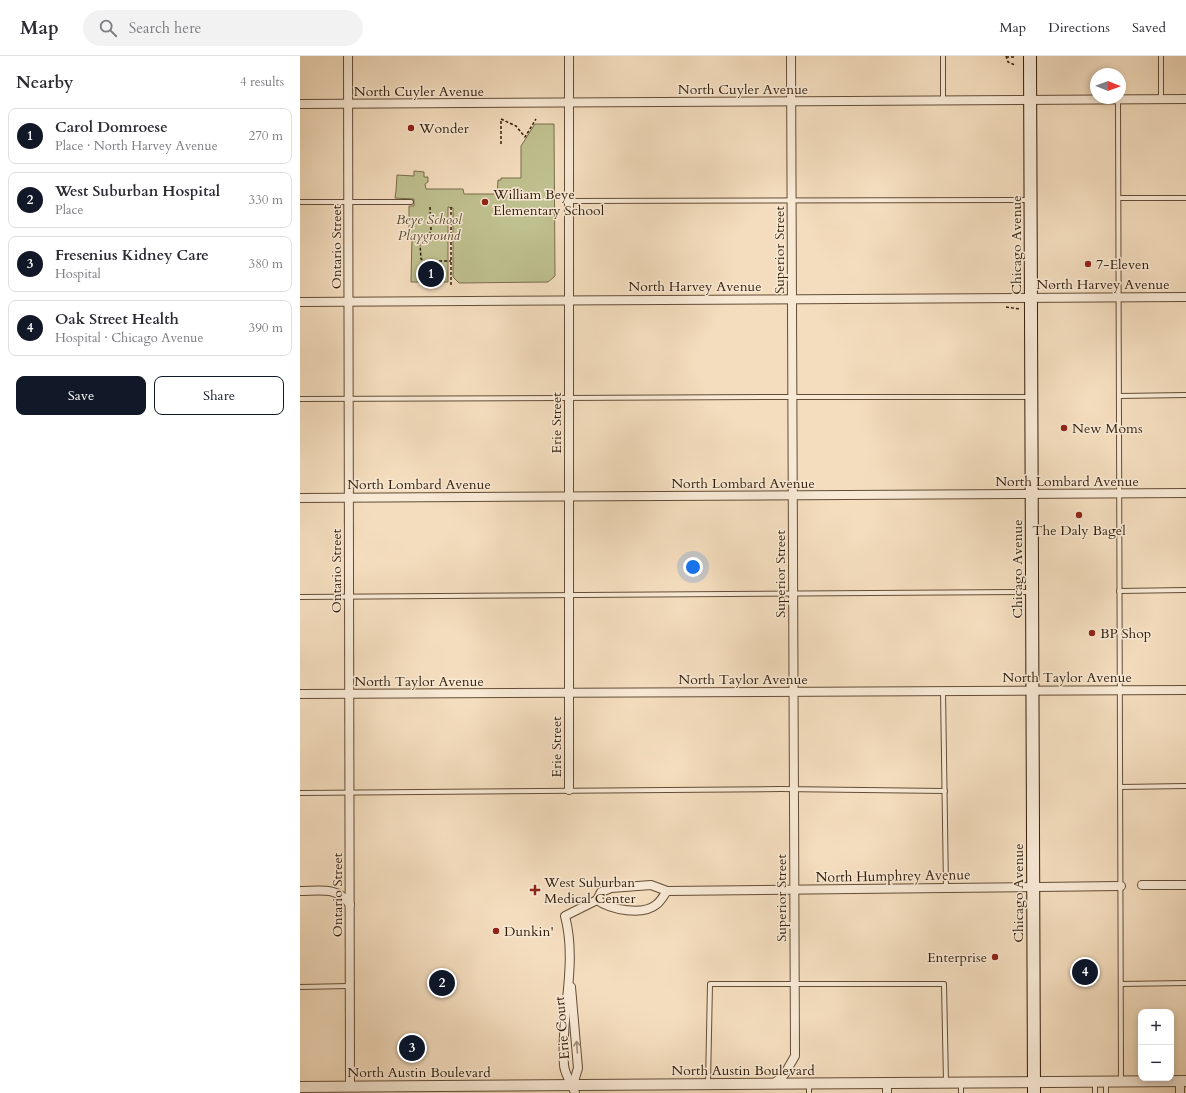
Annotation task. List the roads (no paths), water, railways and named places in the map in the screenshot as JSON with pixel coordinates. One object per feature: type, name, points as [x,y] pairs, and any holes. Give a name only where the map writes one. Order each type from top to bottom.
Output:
[{"type":"main road","name":"Chicago Avenue","points":[[1030,56],[1034,1088]]},
{"type":"street","name":"Ontario Street","points":[[348,56],[350,986],[354,1089]]},
{"type":"street","name":"Erie Street","points":[[569,56],[570,790]]},
{"type":"street","name":"Superior Street","points":[[773,1084],[784,1075],[795,1056],[791,56]]},
{"type":"street","name":"North Cuyler Avenue","points":[[300,104],[1090,99]]},
{"type":"street","name":"North Cuyler Avenue","points":[[1126,99],[1186,99]]},
{"type":"street","name":"North Harvey Avenue","points":[[300,302],[792,298],[1186,297]]},
{"type":"street","name":"North Lombard Avenue","points":[[300,498],[1186,493]]},
{"type":"street","name":"North Taylor Avenue","points":[[300,694],[1186,690]]},
{"type":"street","name":"North Humphrey Avenue","points":[[565,916],[597,900],[601,892],[611,888],[631,886],[651,885],[666,891],[1121,886]]},
{"type":"street","points":[[1142,885],[1186,885]]},
{"type":"street","points":[[300,891],[336,892],[350,905]]},
{"type":"street","points":[[597,900],[604,905],[613,908],[626,910],[647,910],[657,904],[666,891]]},
{"type":"street","name":"Erie Court","points":[[565,916],[569,939],[569,965],[564,1067],[574,1089]]},
{"type":"street","name":"Erie Court","points":[[569,965],[578,1068],[574,1089]]},
{"type":"street","points":[[1180,1093],[1183,1081]]},
{"type":"street","name":"North Austin Boulevard","points":[[300,1087],[434,1090],[574,1089],[708,1084],[724,1089],[773,1084],[809,1088],[887,1088],[946,1083],[961,1088],[1034,1088],[1095,1082],[1183,1081]]},
{"type":"lane","points":[[944,56],[944,100]]},
{"type":"lane","points":[[1161,56],[1161,99]]},
{"type":"lane","points":[[1118,104],[1121,1082]]},
{"type":"lane","points":[[1118,198],[1186,198]]},
{"type":"lane","points":[[569,201],[1030,200]]},
{"type":"lane","points":[[300,202],[411,202]]},
{"type":"lane","points":[[1119,396],[1186,395]]},
{"type":"lane","points":[[300,399],[1031,397]]},
{"type":"lane","points":[[1119,591],[1186,590]]},
{"type":"lane","points":[[300,597],[1032,592]]},
{"type":"lane","points":[[943,691],[946,888]]},
{"type":"lane","points":[[1120,787],[1186,786]]},
{"type":"lane","points":[[300,793],[570,790],[945,791]]},
{"type":"lane","points":[[1121,984],[1186,983]]},
{"type":"lane","points":[[708,1084],[710,984],[944,984],[946,1083]]},
{"type":"lane","points":[[300,987],[350,986]]},
{"type":"lane","points":[[1095,1082],[1095,1093]]},
{"type":"lane","points":[[1106,1082],[1106,1093]]},
{"type":"place","name":"Wonder","points":[[411,128]]},
{"type":"place","name":"William Beye Elementary School","points":[[485,202]]},
{"type":"place","name":"7-Eleven","points":[[1088,264]]},
{"type":"place","name":"Carol Domroese","points":[[431,274]]},
{"type":"place","name":"New Moms","points":[[1064,428]]},
{"type":"place","name":"The Daly Bagel","points":[[1079,515]]},
{"type":"place","name":"BP Shop","points":[[1092,633]]},
{"type":"place","name":"West Suburban Medical Center","points":[[535,890]]},
{"type":"place","name":"Dunkin'","points":[[496,931]]},
{"type":"place","name":"Enterprise","points":[[995,957]]},
{"type":"place","name":"Oak Street Health","points":[[1085,972]]},
{"type":"place","name":"West Suburban Hospital","points":[[442,983]]},
{"type":"place","name":"Fresenius Kidney Care","points":[[412,1048]]},
{"type":"park label","name":"Beye School Playground","points":[[429,228]]}]
